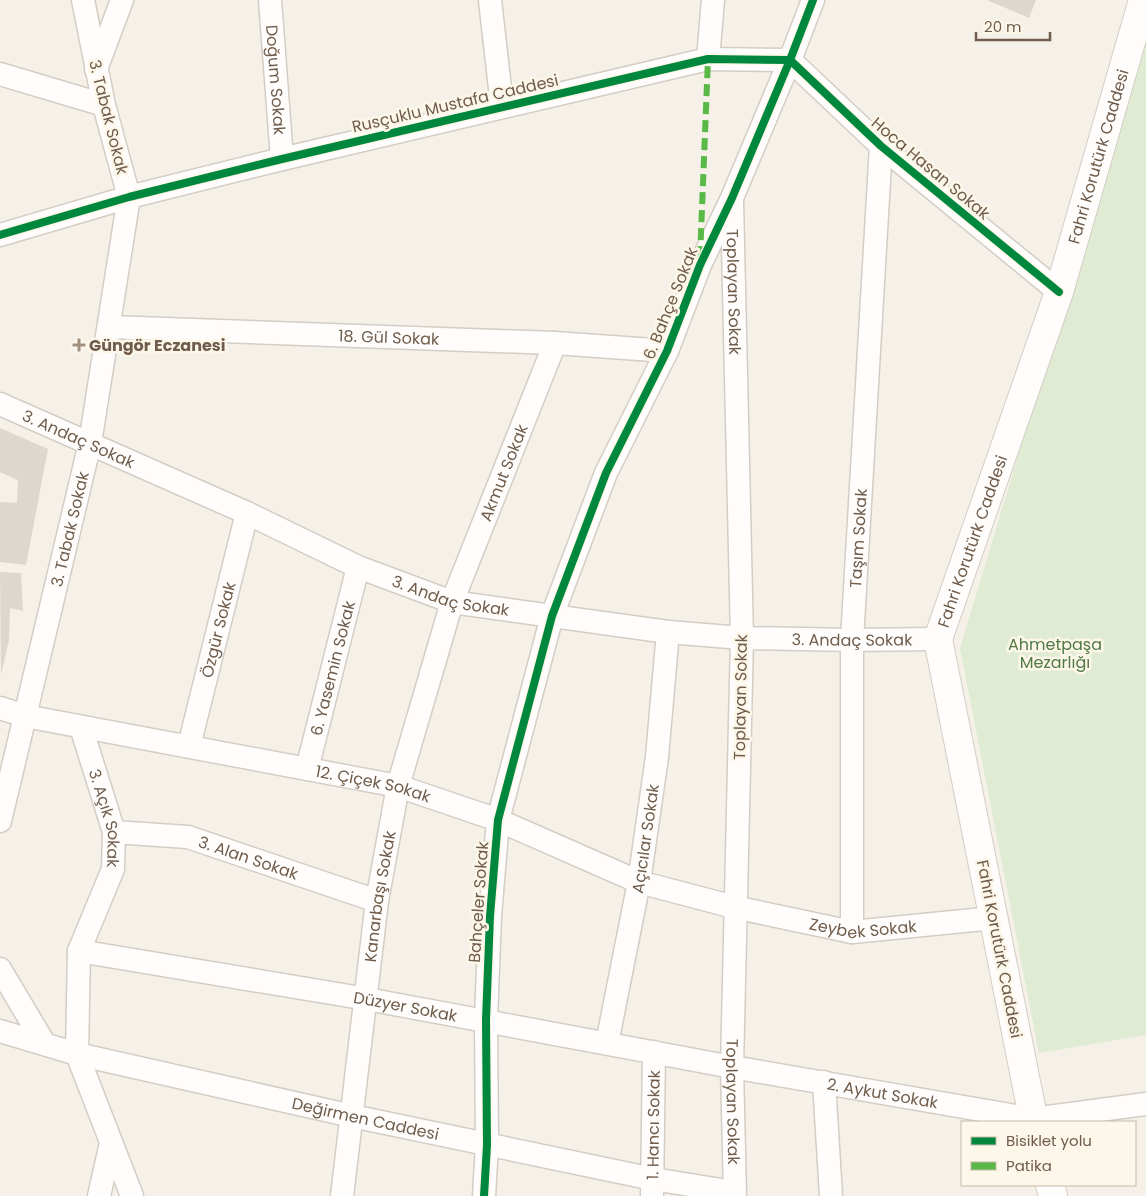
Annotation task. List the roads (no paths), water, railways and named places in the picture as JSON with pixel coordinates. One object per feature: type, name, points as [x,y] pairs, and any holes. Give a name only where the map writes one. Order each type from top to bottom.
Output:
[{"type":"street","name":"3. Tabak Sokak","points":[[0,821],[90,443],[129,197],[104,105],[83,0]]},
{"type":"street","points":[[96,70],[122,0]]},
{"type":"street","name":"Doğum Sokak","points":[[270,0],[282,159]]},
{"type":"street","points":[[490,0],[502,106]]},
{"type":"street","points":[[708,59],[713,0]]},
{"type":"street","name":"6. Bahçe Sokak","points":[[552,616],[606,473],[668,351],[700,265],[732,198],[790,60],[812,0]]},
{"type":"street","name":"Fahri Korutürk Caddesi","points":[[1034,1121],[938,639],[1059,292],[1143,0]]},
{"type":"street","name":"Rusçuklu Mustafa Caddesi","points":[[0,235],[129,197],[502,106],[708,59],[790,60]]},
{"type":"street","name":"Hoca Hasan Sokak","points":[[790,60],[881,146],[1059,292]]},
{"type":"street","points":[[0,74],[104,105]]},
{"type":"street","name":"Taşım Sokak","points":[[852,932],[852,640],[881,146]]},
{"type":"street","name":"Toplayan Sokak","points":[[732,198],[742,638],[734,907],[732,1067],[734,1194]]},
{"type":"street","name":"18. Gül Sokak","points":[[109,327],[556,343],[668,351]]},
{"type":"street","name":"Akmut Sokak","points":[[452,602],[556,343]]},
{"type":"street","name":"3. Andaç Sokak","points":[[0,404],[247,513],[358,567],[452,602],[668,632],[742,638],[938,639]]},
{"type":"street","name":"Özgür Sokak","points":[[189,746],[247,513]]},
{"type":"street","name":"6. Yasemin Sokak","points":[[307,769],[358,567]]},
{"type":"street","name":"Kanarbaşı Sokak","points":[[342,1196],[367,999],[377,901],[398,786],[452,602]]},
{"type":"street","name":"Bahçeler Sokak","points":[[484,1196],[487,1145],[486,1020],[490,916],[498,820],[552,616]]},
{"type":"street","name":"Açıcılar Sokak","points":[[607,1044],[639,882],[657,757],[668,632]]},
{"type":"street","name":"12. Çiçek Sokak","points":[[0,708],[25,716],[398,786],[498,820],[639,882],[734,907]]},
{"type":"street","name":"3. Açık Sokak","points":[[77,1054],[79,951],[113,869],[114,832],[82,727]]},
{"type":"street","name":"3. Alan Sokak","points":[[114,832],[188,837],[377,901]]},
{"type":"street","name":"Zeybek Sokak","points":[[734,907],[852,932],[994,918]]},
{"type":"street","name":"Düzyer Sokak","points":[[79,951],[486,1020],[732,1067]]},
{"type":"street","points":[[0,970],[44,1043]]},
{"type":"street","name":"Değirmen Caddesi","points":[[0,1031],[77,1054],[487,1145],[653,1188],[734,1194]]},
{"type":"street","name":"1. Hancı Sokak","points":[[653,1188],[654,1052]]},
{"type":"street","points":[[77,1054],[132,1196]]},
{"type":"street","name":"2. Aykut Sokak","points":[[732,1067],[1034,1121],[1146,1104]]},
{"type":"street","points":[[824,1082],[831,1196]]},
{"type":"street","points":[[99,1196],[111,1143]]},
{"type":"place","name":"Güngör Eczanesi","points":[[79,345]]},
{"type":"park label","name":"Ahmetpaşa Mezarlığı","points":[[1055,653]]}]
